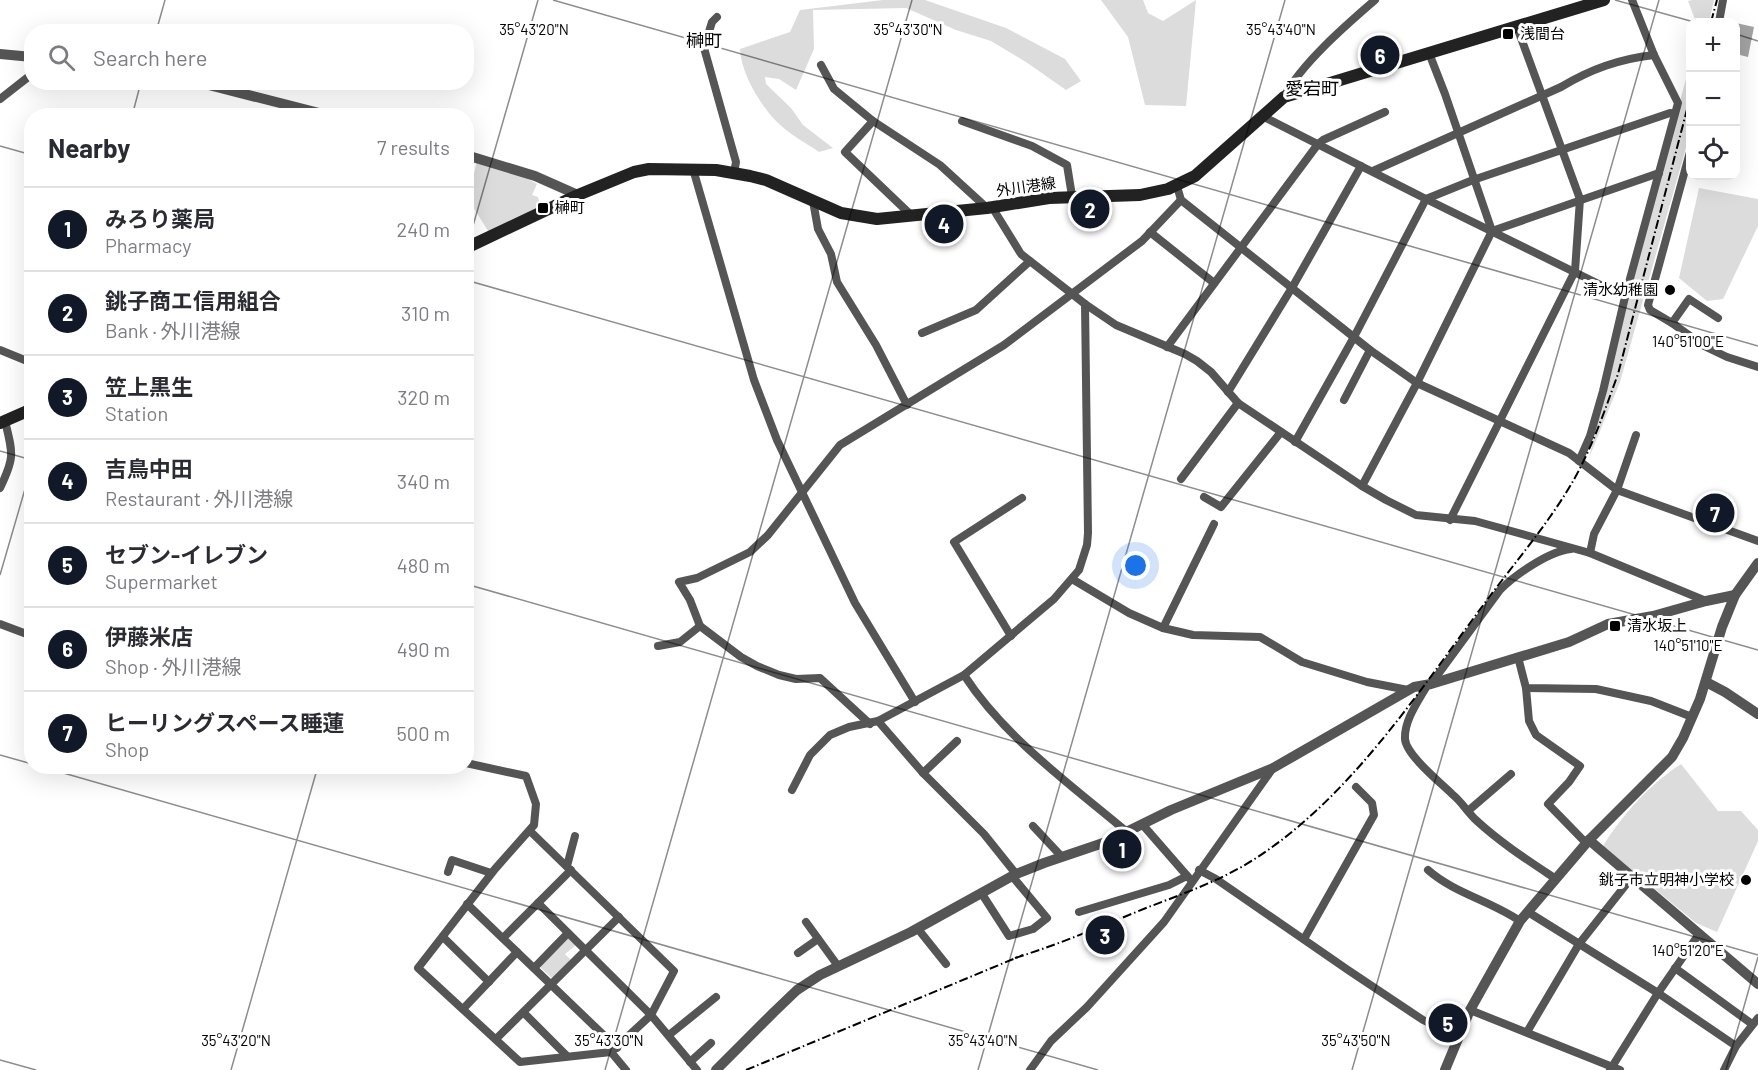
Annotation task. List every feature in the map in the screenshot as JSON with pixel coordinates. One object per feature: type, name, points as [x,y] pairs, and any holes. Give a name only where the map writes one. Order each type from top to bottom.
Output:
[{"type":"main road","name":"外川港線","points":[[474,244],[578,195],[634,172],[649,169],[693,169],[734,173],[766,180],[841,213],[877,219],[913,217],[1072,196],[1140,195],[1177,186],[1196,176],[1284,97],[1604,0]]},
{"type":"main road","points":[[2,422],[24,412]]},
{"type":"street","points":[[1284,97],[1290,85],[1308,64],[1375,0]]},
{"type":"street","points":[[1579,461],[1596,416],[1625,297],[1677,104],[1654,56],[1632,0]]},
{"type":"street","points":[[1720,18],[1724,0]]},
{"type":"street","points":[[717,17],[707,34],[704,48],[705,58],[736,162],[734,173]]},
{"type":"street","points":[[1450,520],[1575,271],[1580,199],[1517,27]]},
{"type":"street","points":[[1429,53],[1492,231]]},
{"type":"street","points":[[0,54],[24,56]]},
{"type":"street","points":[[1373,171],[1607,64],[1654,56]]},
{"type":"street","points":[[821,65],[834,88],[873,121],[940,165],[990,207],[1021,254],[1085,304],[1116,326],[1197,361],[1211,372],[1238,403],[1362,486],[1416,515],[1474,522],[1590,553],[1706,601]]},
{"type":"street","points":[[0,99],[24,80]]},
{"type":"street","points":[[229,90],[299,108]]},
{"type":"street","points":[[1167,347],[1318,144],[1385,112]]},
{"type":"street","points":[[1295,442],[1354,337],[1426,200],[1473,180],[1674,114]]},
{"type":"street","points":[[1262,116],[1426,200],[1625,297]]},
{"type":"street","points":[[873,121],[845,152],[913,217]]},
{"type":"street","points":[[962,121],[1032,146],[1067,165],[1072,196]]},
{"type":"street","points":[[474,157],[535,176],[578,195]]},
{"type":"street","points":[[1228,392],[1293,286],[1361,166]]},
{"type":"street","points":[[1686,167],[1648,305],[1650,310],[1704,346],[1727,357],[1758,367]]},
{"type":"street","points":[[693,169],[753,380],[777,440],[803,490],[855,603],[915,702]]},
{"type":"street","points":[[1362,486],[1417,383],[1492,231],[1659,173]]},
{"type":"street","points":[[1177,186],[1181,200],[1293,286],[1370,350],[1417,383],[1569,453],[1617,490],[1758,541]]},
{"type":"street","points":[[982,894],[1010,936],[1033,929],[1047,918],[984,834],[874,723],[820,678],[796,679],[757,666],[700,626],[690,600],[679,582],[697,578],[750,552],[768,536],[840,444],[1004,345],[1044,313],[1073,294],[1150,232],[1181,200]]},
{"type":"street","points":[[813,201],[818,229],[831,254],[837,282],[876,345],[907,405]]},
{"type":"street","points":[[1150,232],[1214,283]]},
{"type":"street","points":[[922,333],[976,310],[1030,261]]},
{"type":"street","points":[[1672,323],[1689,299],[1718,318]]},
{"type":"street","points":[[792,790],[810,755],[830,735],[849,727],[874,723],[964,675],[1054,599],[1079,570],[1088,532],[1085,304]]},
{"type":"street","points":[[0,350],[24,360]]},
{"type":"street","points":[[1344,399],[1370,350]]},
{"type":"street","points":[[1181,479],[1238,403]]},
{"type":"street","points":[[0,488],[12,459],[12,449],[2,422]]},
{"type":"street","points":[[1204,497],[1221,507],[1281,432]]},
{"type":"street","points":[[1590,553],[1594,534],[1617,490],[1636,435]]},
{"type":"street","points":[[1011,636],[954,542],[1022,498]]},
{"type":"street","points":[[1163,628],[1214,524]]},
{"type":"street","points":[[1556,879],[1475,819],[1455,796],[1424,769],[1406,744],[1405,734],[1410,717],[1429,684],[1500,590],[1509,581],[1563,550],[1574,549]]},
{"type":"street","points":[[1445,1070],[1457,1036],[1509,936],[1588,842],[1672,757],[1706,682],[1722,627],[1735,595],[1758,563]]},
{"type":"street","points":[[1072,579],[1129,613],[1163,628],[1193,634],[1260,638],[1302,662],[1366,682],[1408,690]]},
{"type":"street","points":[[716,1070],[797,990],[820,975],[918,929],[1014,875],[1127,832],[1273,768],[1408,690],[1569,642],[1608,624],[1653,616],[1735,595]]},
{"type":"street","points":[[0,624],[24,633]]},
{"type":"street","points":[[658,646],[680,642],[700,626]]},
{"type":"street","points":[[1518,657],[1526,688],[1529,721],[1536,735],[1580,766],[1569,782],[1548,804],[1588,842],[1632,876],[1758,984]]},
{"type":"street","points":[[964,675],[979,698],[1022,742],[1127,832]]},
{"type":"street","points":[[1706,682],[1758,714]]},
{"type":"street","points":[[1526,688],[1596,689],[1651,701],[1692,717]]},
{"type":"street","points":[[923,773],[957,741]]},
{"type":"street","points":[[474,765],[526,776],[536,804],[536,815],[530,831],[491,873],[418,968],[520,1062],[614,1050],[651,1016],[674,971],[530,831]]},
{"type":"street","points":[[1079,912],[1189,878],[1199,870],[1273,768]]},
{"type":"street","points":[[1468,811],[1511,774]]},
{"type":"street","points":[[1304,939],[1374,815],[1372,803],[1356,787]]},
{"type":"street","points":[[1142,824],[1189,878]]},
{"type":"street","points":[[1034,826],[1062,857]]},
{"type":"street","points":[[503,938],[569,868],[575,836]]},
{"type":"street","points":[[448,872],[452,860],[491,873]]},
{"type":"street","points":[[1199,870],[1216,879],[1423,1020],[1457,1036]]},
{"type":"street","points":[[1428,870],[1467,894],[1520,921]]},
{"type":"street","points":[[1527,1032],[1579,944],[1632,876]]},
{"type":"street","points":[[1030,1070],[1051,1041],[1087,1007],[1164,922],[1183,897],[1189,878]]},
{"type":"street","points":[[538,903],[651,1016],[697,1070]]},
{"type":"street","points":[[467,904],[552,985],[614,1050],[626,1070]]},
{"type":"street","points":[[1528,912],[1658,993],[1736,1046]]},
{"type":"street","points":[[496,1040],[619,917]]},
{"type":"street","points":[[806,922],[838,966]]},
{"type":"street","points":[[918,929],[946,964]]},
{"type":"street","points":[[534,968],[568,933]]},
{"type":"street","points":[[1470,1010],[1614,1069],[1658,993],[1699,934]]},
{"type":"street","points":[[443,937],[489,982]]},
{"type":"street","points":[[798,954],[818,939]]},
{"type":"street","points":[[463,1009],[517,952]]},
{"type":"street","points":[[1674,968],[1755,1021],[1736,1046],[1724,1070]]},
{"type":"street","points":[[669,1035],[716,997]]},
{"type":"street","points":[[525,1012],[567,1056]]},
{"type":"street","points":[[690,1062],[711,1043]]},
{"type":"shaded area","points":[[883,0],[925,0],[1006,28],[1065,59],[1081,81],[1066,90],[991,41],[956,30],[906,8],[813,10],[814,49],[796,90],[779,79],[765,77],[766,84],[791,108],[803,125],[833,148],[819,152],[782,126],[764,107],[752,88],[740,49],[790,32],[800,10]]},
{"type":"shaded area","points":[[1101,0],[1143,0],[1148,13],[1163,21],[1196,0],[1186,106],[1145,105],[1128,37]]},
{"type":"shaded area","points":[[1714,0],[1710,18],[1694,18],[1688,1]]},
{"type":"shaded area","points":[[1740,24],[1754,27],[1748,57],[1740,55]]},
{"type":"shaded area","points":[[1686,79],[1686,147],[1620,382],[1589,458],[1626,302]]},
{"type":"shaded area","points":[[477,161],[526,178],[537,184],[532,195],[538,197],[541,209],[490,234],[474,209],[474,174]]},
{"type":"shaded area","points":[[1699,188],[1758,199],[1758,226],[1723,299],[1707,301],[1679,278]]},
{"type":"shaded area","points":[[1681,764],[1718,811],[1741,811],[1758,830],[1758,841],[1717,932],[1696,923],[1603,846],[1638,800]]},
{"type":"shaded area","points":[[568,937],[576,945],[565,954],[572,961],[552,978],[541,968],[541,964]]},
{"type":"railway","points":[[1712,18],[1717,0]]},
{"type":"railway","points":[[1015,958],[1065,941],[1201,887],[1253,860],[1288,835],[1322,806],[1411,704],[1552,514],[1588,451],[1618,374],[1686,113]]},
{"type":"railway","points":[[746,1070],[1023,955]]},
{"type":"place","name":"浅間台","points":[[1508,34]]},
{"type":"place","name":"伊藤米店","points":[[1380,55]]},
{"type":"place","name":"榊町","points":[[543,208]]},
{"type":"place","name":"銚子商エ信用組合","points":[[1090,209]]},
{"type":"place","name":"吉鳥中田","points":[[944,224]]},
{"type":"place","name":"清水幼稚園","points":[[1670,290]]},
{"type":"place","name":"ヒーリングスペース睡蓮","points":[[1715,513]]},
{"type":"place","name":"清水坂上","points":[[1615,626]]},
{"type":"place","name":"みろり薬局","points":[[1122,849]]},
{"type":"place","name":"銚子市立明神小学校","points":[[1746,880]]},
{"type":"place","name":"笠上黒生","points":[[1105,935]]},
{"type":"place","name":"セブン-イレブン","points":[[1448,1023]]},
{"type":"district","name":"榊町","points":[[704,41]]},
{"type":"district","name":"愛宕町","points":[[1312,89]]}]
